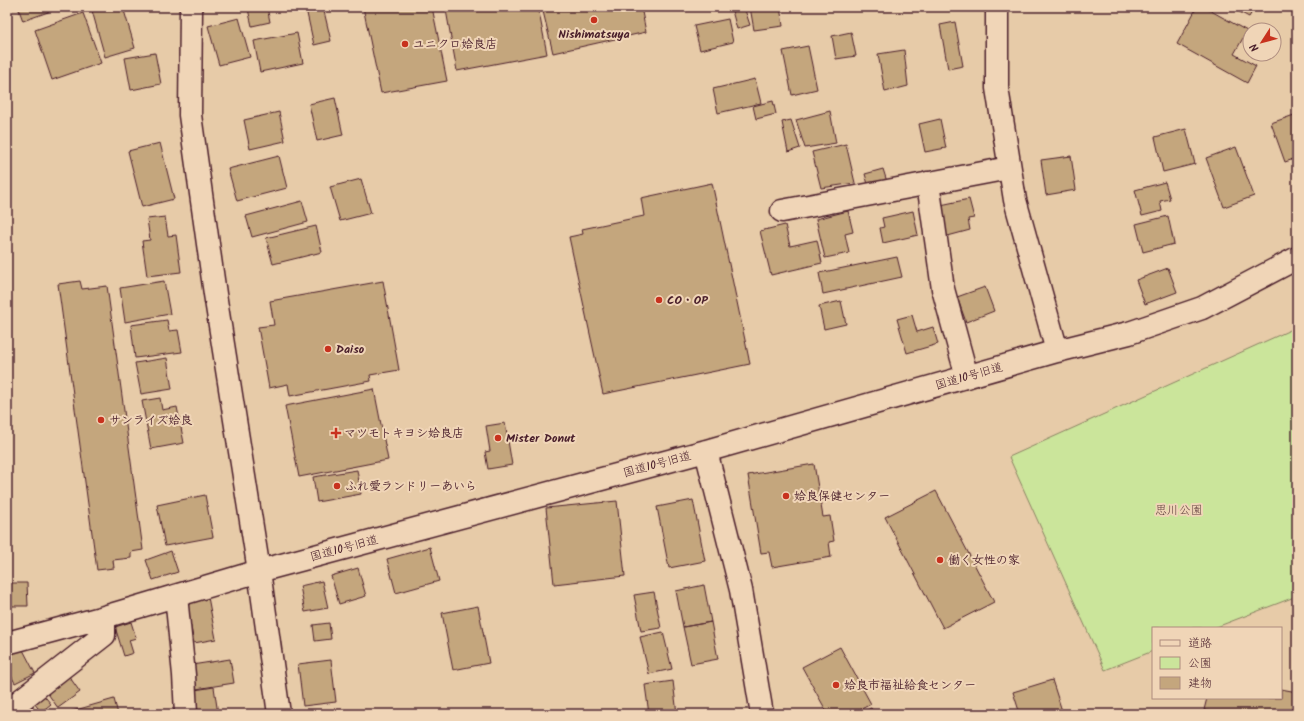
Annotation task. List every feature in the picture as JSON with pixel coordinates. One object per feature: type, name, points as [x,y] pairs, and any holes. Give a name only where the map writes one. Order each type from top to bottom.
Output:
[{"type":"street","points":[[191,7],[190,116],[216,302],[259,571],[279,714]]},
{"type":"street","points":[[997,7],[997,88],[1009,168],[1015,200],[1057,351]]},
{"type":"street","points":[[782,211],[1009,168]]},
{"type":"street","points":[[928,183],[943,289],[967,377]]},
{"type":"street","name":"国道10号旧道","points":[[7,642],[104,617],[259,571],[706,451],[1057,351],[1129,333],[1202,308],[1297,258]]},
{"type":"street","points":[[706,451],[741,590],[762,714]]},
{"type":"street","points":[[176,596],[184,675],[186,714]]},
{"type":"street","points":[[7,711],[104,635],[104,617]]},
{"type":"green space","name":"思川公園","points":[[1297,327],[1297,596],[1217,627],[1152,627],[1152,651],[1105,670],[1009,457]]},
{"type":"building","points":[[18,7],[62,7],[23,21]]},
{"type":"building","points":[[91,7],[123,7],[135,48],[105,57]]},
{"type":"building","points":[[267,7],[270,22],[252,26],[248,9]]},
{"type":"building","points":[[323,7],[331,41],[314,45],[306,9]]},
{"type":"building","name":"ユニクロ姶良店","points":[[363,7],[432,7],[447,81],[381,93]]},
{"type":"building","points":[[459,7],[538,7],[547,54],[457,71],[446,10]]},
{"type":"building","name":"Nishimatsuya","points":[[542,7],[641,7],[646,32],[553,53]]},
{"type":"building","points":[[731,7],[744,7],[750,25],[737,29]]},
{"type":"building","points":[[750,7],[780,7],[783,26],[754,30]]},
{"type":"building","points":[[1197,7],[1204,7],[1242,28],[1242,40],[1234,54],[1242,58],[1242,62],[1249,62],[1256,66],[1247,83],[1177,44]]},
{"type":"building","points":[[1230,7],[1255,7],[1249,17]]},
{"type":"building","points":[[83,13],[101,63],[52,80],[35,30]]},
{"type":"building","points":[[239,18],[250,57],[219,65],[208,26]]},
{"type":"building","points":[[728,19],[733,42],[700,50],[694,26]]},
{"type":"building","points":[[955,22],[963,66],[948,69],[940,25]]},
{"type":"building","points":[[851,32],[856,56],[836,59],[832,36]]},
{"type":"building","points":[[297,33],[303,63],[260,72],[254,41]]},
{"type":"building","points":[[808,46],[817,89],[792,95],[783,51]]},
{"type":"building","points":[[904,50],[908,86],[885,92],[878,54]]},
{"type":"building","points":[[155,53],[161,84],[131,90],[125,58]]},
{"type":"building","points":[[755,79],[761,103],[718,113],[713,89]]},
{"type":"building","points":[[335,98],[343,135],[317,141],[309,104]]},
{"type":"building","points":[[773,101],[776,114],[756,119],[753,106]]},
{"type":"building","points":[[830,111],[836,143],[805,148],[796,120]]},
{"type":"building","points":[[279,112],[285,141],[250,149],[244,120]]},
{"type":"building","points":[[1297,114],[1297,158],[1285,162],[1271,123]]},
{"type":"building","points":[[940,119],[946,148],[925,152],[919,124]]},
{"type":"building","points":[[791,120],[800,148],[788,152],[782,122]]},
{"type":"building","points":[[1186,129],[1195,164],[1163,172],[1155,137]]},
{"type":"building","points":[[160,143],[174,199],[142,207],[128,151]]},
{"type":"building","points":[[846,144],[855,183],[821,188],[812,152]]},
{"type":"building","points":[[1236,147],[1254,196],[1224,207],[1206,158]]},
{"type":"building","points":[[279,156],[287,188],[237,201],[228,169]]},
{"type":"building","points":[[1071,156],[1076,190],[1046,195],[1041,160]]},
{"type":"building","points":[[883,169],[888,185],[870,191],[865,174]]},
{"type":"building","points":[[361,179],[371,213],[340,221],[330,187]]},
{"type":"building","points":[[1165,182],[1170,199],[1160,201],[1162,211],[1142,216],[1135,190]]},
{"type":"building","name":"CO・OP","points":[[712,183],[750,364],[603,394],[569,237],[583,234],[582,229],[644,216],[641,198]]},
{"type":"building","points":[[969,199],[974,218],[968,219],[970,230],[944,237],[936,206]]},
{"type":"building","points":[[302,201],[308,222],[252,237],[246,216]]},
{"type":"building","points":[[848,211],[853,232],[845,234],[849,253],[825,258],[816,219]]},
{"type":"building","points":[[913,211],[918,235],[883,243],[880,228],[884,227],[882,218]]},
{"type":"building","points":[[1168,216],[1174,244],[1143,252],[1136,224]]},
{"type":"building","points":[[165,217],[168,236],[176,235],[181,272],[147,276],[142,241],[150,240],[147,219]]},
{"type":"building","points":[[785,225],[790,246],[817,240],[822,263],[771,275],[760,231]]},
{"type":"building","points":[[316,226],[322,252],[273,264],[266,238]]},
{"type":"building","points":[[897,257],[902,277],[823,294],[819,273]]},
{"type":"building","points":[[1168,268],[1177,292],[1145,304],[1136,280]]},
{"type":"building","name":"サンライズ姶良","points":[[80,281],[82,289],[107,286],[143,550],[131,552],[131,558],[113,560],[114,568],[97,570],[58,284]]},
{"type":"building","points":[[164,281],[170,314],[125,322],[120,288]]},
{"type":"building","name":"Daiso","points":[[383,281],[399,370],[370,375],[371,381],[290,396],[288,384],[269,388],[258,327],[274,325],[270,301]]},
{"type":"building","points":[[985,287],[994,311],[966,322],[957,297]]},
{"type":"building","points":[[841,301],[846,324],[824,329],[819,306]]},
{"type":"building","points":[[912,315],[917,332],[933,327],[938,344],[907,353],[897,319]]},
{"type":"building","points":[[167,320],[169,331],[178,330],[182,352],[135,358],[131,325]]},
{"type":"building","points":[[167,358],[172,389],[141,394],[135,363]]},
{"type":"building","name":"マツモトキヨシ姶良店","points":[[374,389],[388,460],[299,477],[285,406]]},
{"type":"building","points":[[160,398],[162,410],[177,407],[184,443],[151,449],[142,401]]},
{"type":"building","name":"Mister Donut","points":[[505,423],[512,465],[488,469],[485,452],[490,451],[486,426]]},
{"type":"building","name":"姶良保健センター","points":[[814,464],[823,517],[830,516],[834,541],[829,542],[831,557],[772,567],[769,552],[761,553],[748,475]]},
{"type":"building","name":"ふれ愛ランドリーあいら","points":[[357,470],[361,494],[317,502],[313,477]]},
{"type":"building","name":"働く女性の家","points":[[936,491],[994,602],[943,628],[885,517]]},
{"type":"building","points":[[205,495],[213,537],[165,546],[157,505]]},
{"type":"building","points":[[693,500],[705,561],[669,568],[657,507]]},
{"type":"building","points":[[617,501],[625,576],[554,584],[546,508]]},
{"type":"building","points":[[430,547],[439,581],[396,593],[387,559]]},
{"type":"building","points":[[171,551],[178,572],[153,580],[146,560]]},
{"type":"building","points":[[358,568],[366,596],[339,604],[331,576]]},
{"type":"building","points":[[322,581],[328,608],[305,612],[300,586]]},
{"type":"building","points":[[7,583],[27,583],[28,606],[7,606]]},
{"type":"building","points":[[704,585],[711,622],[683,627],[676,591]]},
{"type":"building","points":[[654,592],[661,628],[641,631],[634,595]]},
{"type":"building","points":[[208,597],[216,639],[194,643],[186,601]]},
{"type":"building","points":[[478,606],[489,663],[453,670],[442,613]]},
{"type":"building","points":[[131,622],[136,638],[129,640],[133,653],[124,656],[115,627]]},
{"type":"building","points":[[711,622],[718,659],[691,664],[683,627]]},
{"type":"building","points":[[329,623],[331,639],[315,641],[313,625]]},
{"type":"building","points":[[663,632],[672,669],[649,674],[640,637]]},
{"type":"building","points":[[21,646],[35,673],[15,683],[7,668],[7,653]]},
{"type":"building","name":"姶良市福祉給食センター","points":[[840,647],[871,704],[852,714],[828,714],[802,667]]},
{"type":"building","points":[[230,659],[234,683],[196,689],[192,665]]},
{"type":"building","points":[[331,660],[336,702],[303,706],[298,664]]},
{"type":"building","points":[[66,672],[80,692],[58,708],[44,688]]},
{"type":"building","points":[[1052,680],[1063,714],[1020,714],[1013,692]]},
{"type":"building","points":[[673,681],[677,714],[649,714],[645,685]]},
{"type":"building","points":[[214,687],[218,714],[192,714],[188,691]]},
{"type":"building","points":[[1282,689],[1297,692],[1297,714],[1224,714],[1204,710],[1207,699],[1282,699]]},
{"type":"building","points":[[41,692],[51,704],[41,712],[31,699]]},
{"type":"building","points":[[114,699],[118,714],[62,714]]},
{"type":"building","points":[[27,700],[38,714],[10,714]]},
{"type":"building","points":[[871,708],[875,714],[859,714]]},
{"type":"place","name":"Nishimatsuya","points":[[594,20]]},
{"type":"place","name":"ユニクロ姶良店","points":[[405,44]]},
{"type":"place","name":"CO・OP","points":[[659,300]]},
{"type":"place","name":"Daiso","points":[[328,349]]},
{"type":"place","name":"サンライズ姶良","points":[[101,420]]},
{"type":"place","name":"マツモトキヨシ姶良店","points":[[336,433]]},
{"type":"place","name":"Mister Donut","points":[[498,438]]},
{"type":"place","name":"ふれ愛ランドリーあいら","points":[[337,486]]},
{"type":"place","name":"姶良保健センター","points":[[786,496]]},
{"type":"place","name":"働く女性の家","points":[[940,560]]},
{"type":"place","name":"姶良市福祉給食センター","points":[[836,685]]}]
